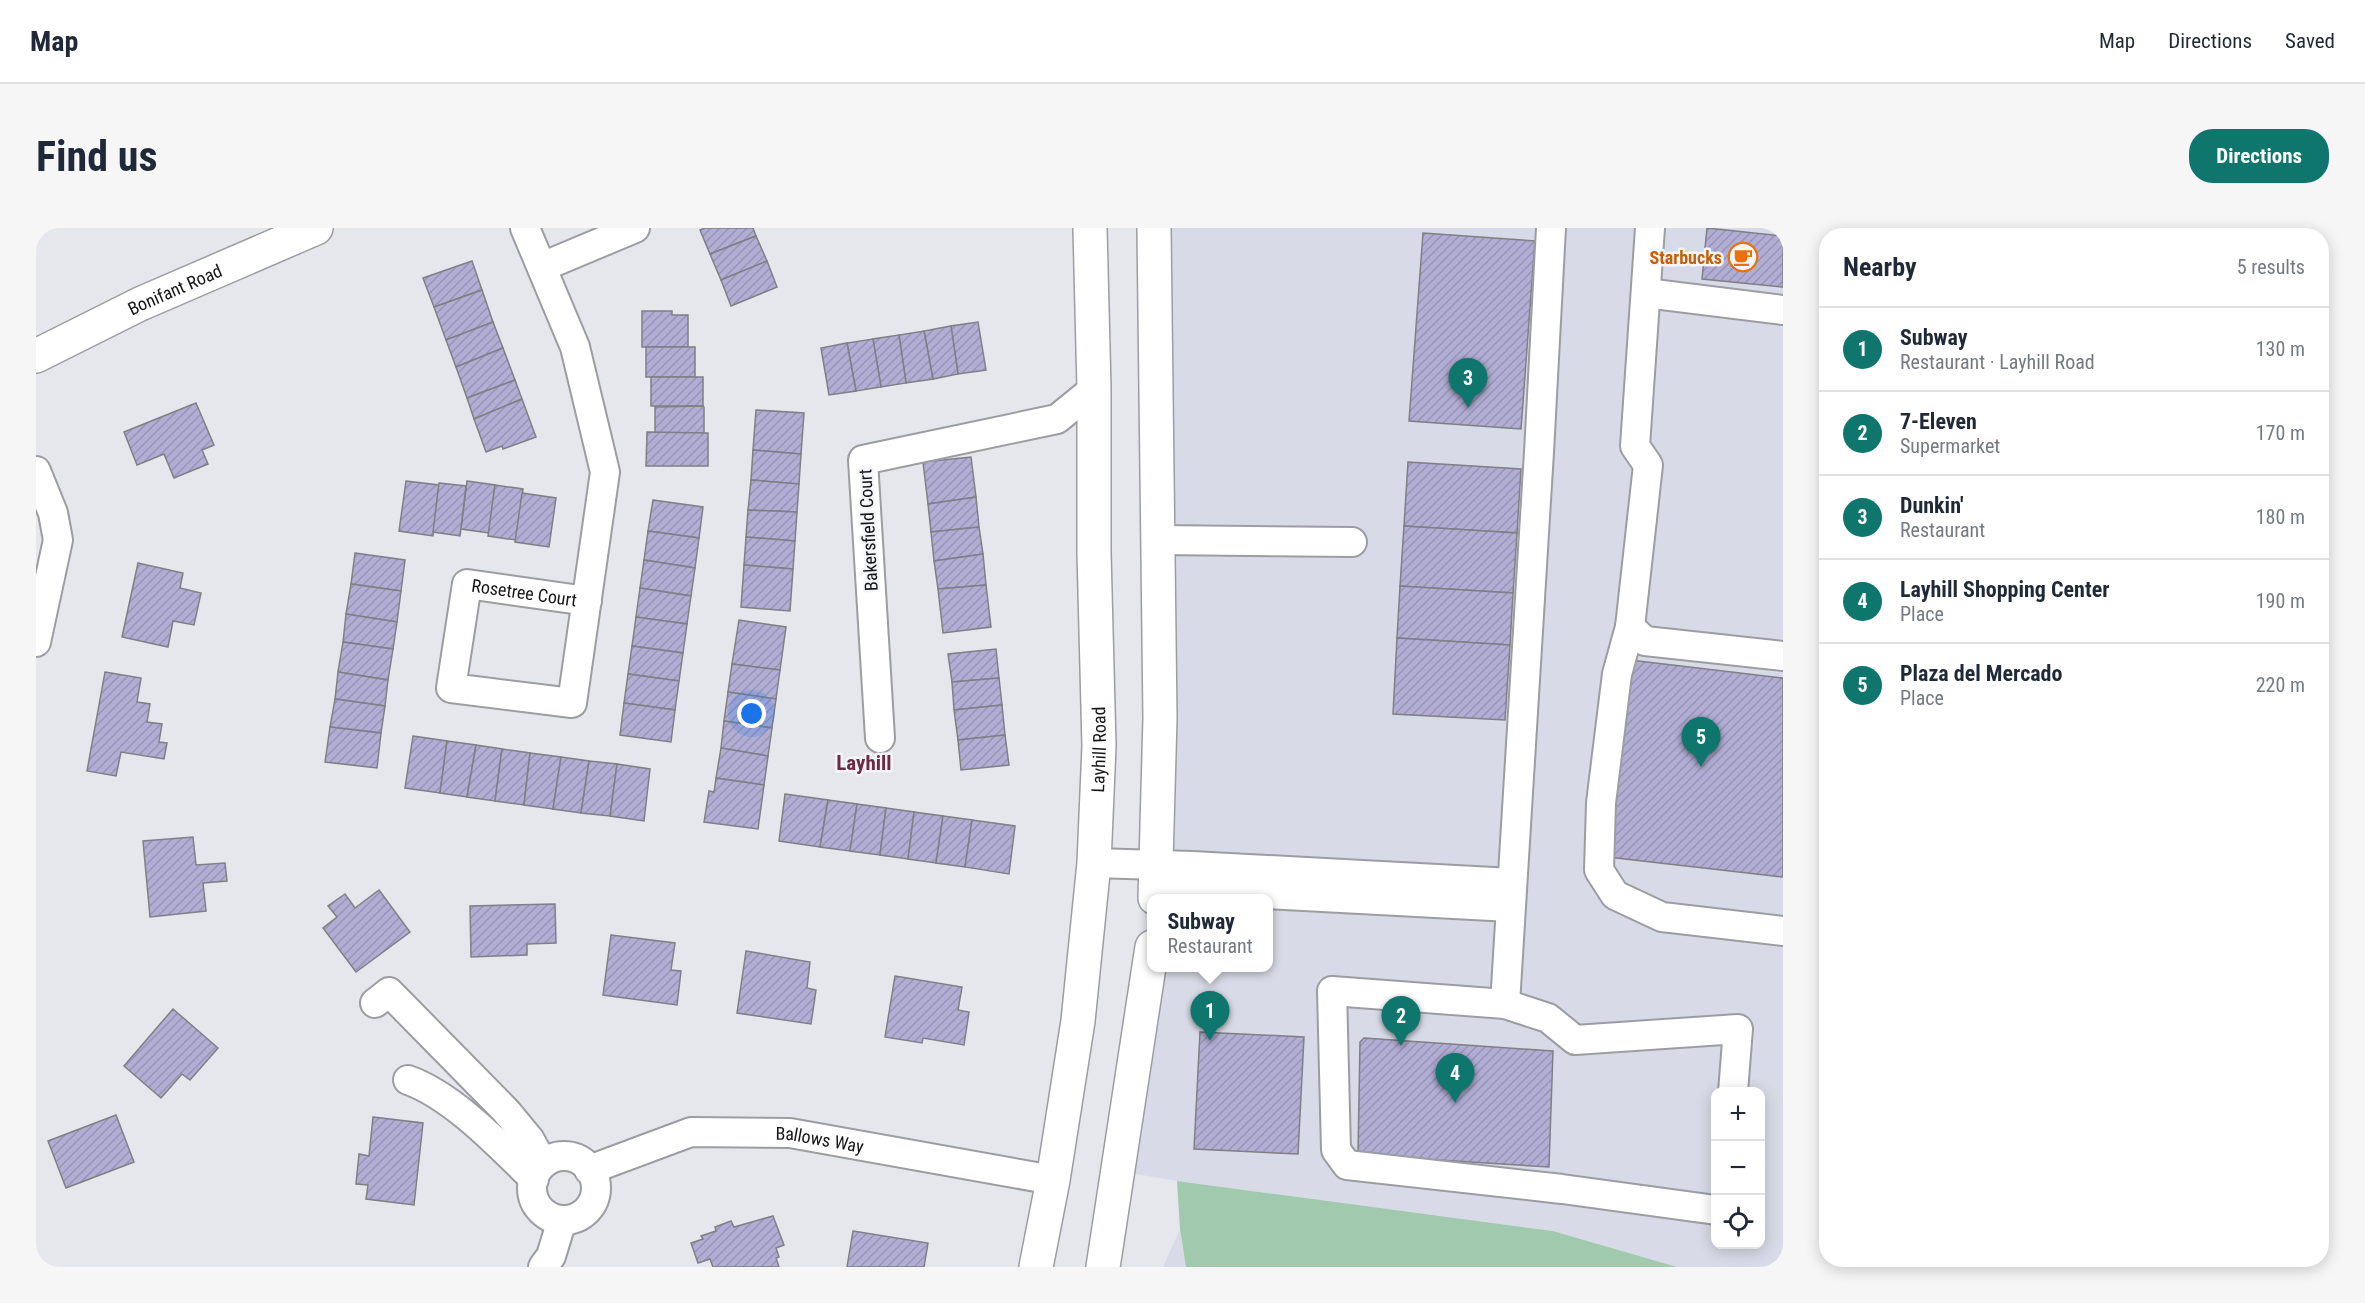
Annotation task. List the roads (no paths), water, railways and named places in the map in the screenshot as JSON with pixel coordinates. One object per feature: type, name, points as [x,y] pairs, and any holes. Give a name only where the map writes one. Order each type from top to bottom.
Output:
[{"type":"main road","name":"Layhill Road","points":[[1036,1267],[1053,1180],[1078,1021],[1094,863],[1099,746],[1090,228]]},
{"type":"main road","points":[[1154,228],[1160,718],[1156,883]]},
{"type":"main road","name":"Bonifant Road","points":[[36,356],[140,304],[302,231]]},
{"type":"main road","points":[[1103,1267],[1148,972]]},
{"type":"street","name":"Rosetree Court","points":[[525,228],[575,347],[605,472],[587,601],[572,703],[451,688],[467,584],[587,601]]},
{"type":"street","points":[[542,267],[635,228]]},
{"type":"street","points":[[1505,1005],[1551,228]]},
{"type":"street","points":[[1650,228],[1635,446],[1648,465],[1630,627],[1617,674],[1601,803],[1599,870],[1615,895],[1662,917],[1783,931]]},
{"type":"street","points":[[1646,292],[1783,310]]},
{"type":"street","name":"Bakersfield Court","points":[[880,738],[864,460],[1057,419],[1094,389]]},
{"type":"street","points":[[36,471],[53,513],[58,540],[36,642]]},
{"type":"street","points":[[1158,540],[1352,542]]},
{"type":"street","points":[[1630,627],[1645,640],[1783,656]]},
{"type":"street","points":[[1094,863],[1156,883],[1511,895]]},
{"type":"street","points":[[1711,1209],[1562,1189],[1347,1165],[1336,1150],[1332,991],[1505,1005],[1548,1018],[1575,1040],[1738,1029],[1732,1087]]},
{"type":"street","points":[[375,1003],[389,992],[506,1111],[530,1140],[538,1171],[532,1188],[538,1207],[553,1218],[562,1220],[581,1215],[594,1200],[596,1184],[589,1170],[581,1162],[570,1157],[558,1157],[538,1171]]},
{"type":"street","points":[[408,1080],[440,1095],[506,1151],[538,1171]]},
{"type":"street","name":"Ballows Way","points":[[589,1170],[691,1132],[790,1133],[1053,1180]]},
{"type":"street","points":[[543,1267],[551,1256],[562,1220]]},
{"type":"place","name":"Starbucks","points":[[1743,257]]},
{"type":"place","name":"Dunkin'","points":[[1468,408]]},
{"type":"place","name":"Plaza del Mercado","points":[[1701,767]]},
{"type":"place","name":"Subway","points":[[1210,1041]]},
{"type":"place","name":"7-Eleven","points":[[1401,1046]]},
{"type":"place","name":"Layhill Shopping Center","points":[[1455,1103]]},
{"type":"district","name":"Layhill","points":[[864,763]]}]
